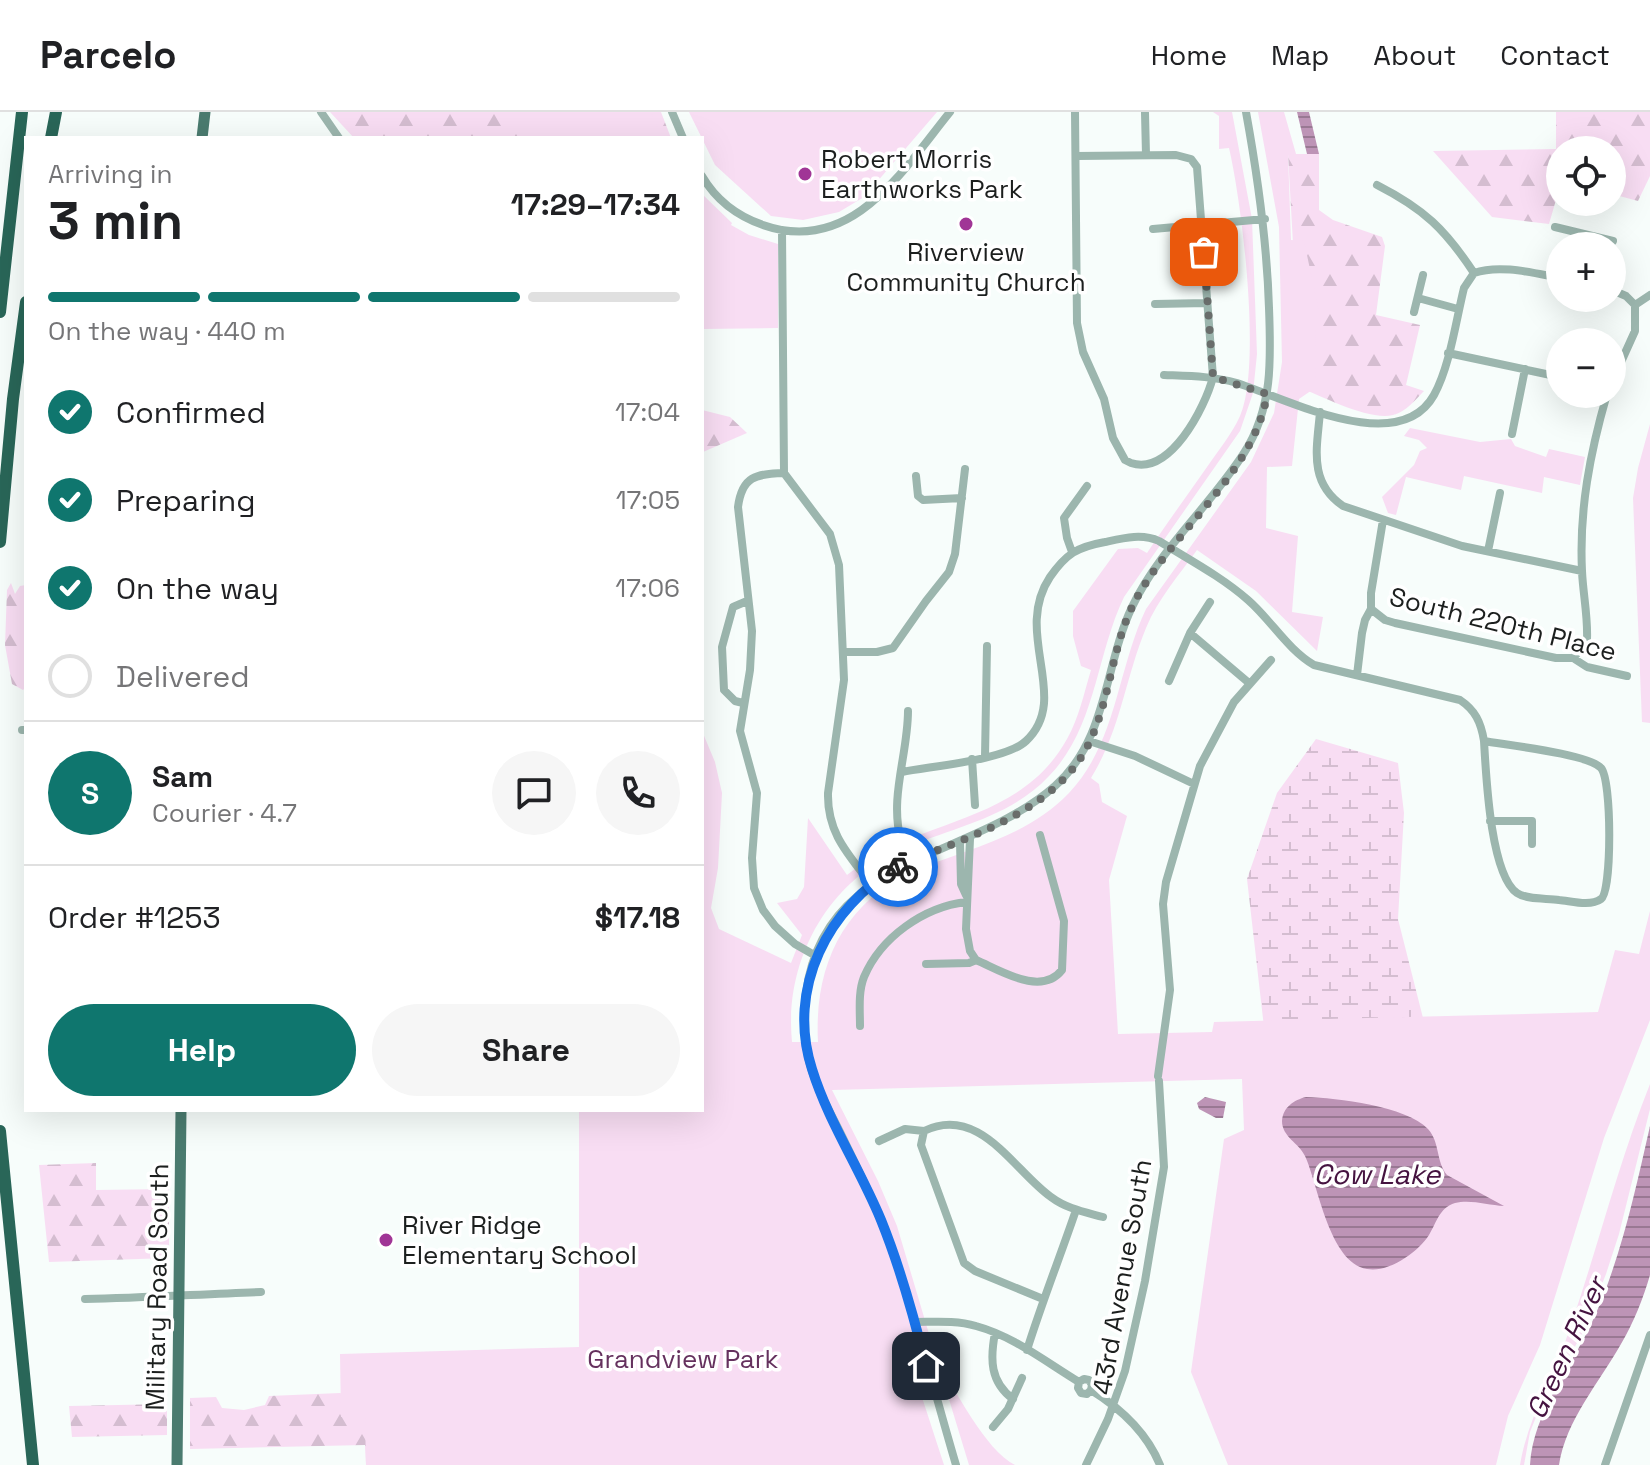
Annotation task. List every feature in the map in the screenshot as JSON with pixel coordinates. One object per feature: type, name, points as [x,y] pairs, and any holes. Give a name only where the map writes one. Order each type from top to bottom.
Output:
[{"type":"highway","points":[[0,312],[22,112]]},
{"type":"highway","points":[[51,136],[56,112]]},
{"type":"highway","points":[[0,542],[24,317]]},
{"type":"highway","points":[[0,1131],[24,1380],[36,1465]]},
{"type":"main road","points":[[202,136],[205,112]]},
{"type":"main road","name":"Military Road South","points":[[177,1465],[181,1112]]},
{"type":"street","points":[[321,112],[338,136]]},
{"type":"street","points":[[672,112],[682,136]]},
{"type":"street","points":[[704,178],[730,209],[753,221],[800,232],[825,229],[865,209],[891,184],[950,112]]},
{"type":"street","points":[[1075,112],[1079,337],[1125,460],[1142,465],[1159,462],[1173,450],[1203,404],[1213,377],[1195,162],[1176,155],[1076,156]]},
{"type":"street","points":[[956,1465],[881,1219],[808,1058],[805,1005],[809,977],[816,956],[843,913],[871,884],[917,858],[965,840],[1012,817],[1039,800],[1073,769],[1104,704],[1130,611],[1147,580],[1244,454],[1258,425],[1267,394],[1271,363],[1265,219],[1246,112]]},
{"type":"street","points":[[1145,113],[1146,155]]},
{"type":"street","points":[[1377,185],[1426,215],[1452,242],[1474,273]]},
{"type":"street","points":[[1153,229],[1265,219]]},
{"type":"street","points":[[1555,227],[1577,232]]},
{"type":"street","points":[[782,230],[784,473],[824,524],[835,546],[839,565],[844,652],[842,702],[828,810],[834,832],[871,884]]},
{"type":"street","points":[[1164,375],[1213,377],[1320,412],[1372,424],[1413,418],[1435,394],[1464,288],[1474,273],[1501,270],[1546,276]]},
{"type":"street","points":[[1414,312],[1423,275]]},
{"type":"street","points":[[1635,305],[1650,295]]},
{"type":"street","points":[[1626,296],[1635,305],[1635,331],[1626,351]]},
{"type":"street","points":[[1418,298],[1458,309]]},
{"type":"street","points":[[1155,304],[1207,303]]},
{"type":"street","points":[[1448,353],[1546,374]]},
{"type":"street","points":[[1512,434],[1525,369]]},
{"type":"street","points":[[1573,658],[1587,639],[1582,571],[1583,502],[1590,458],[1603,408]]},
{"type":"street","points":[[1320,412],[1316,468],[1324,489],[1343,506],[1488,551],[1582,571]]},
{"type":"street","points":[[844,652],[884,651],[898,644],[920,608],[949,572],[955,554],[965,469]]},
{"type":"street","points":[[784,473],[763,474],[749,480],[740,492],[738,507],[752,640],[740,731],[757,793],[752,858],[754,888],[763,910],[775,926],[795,944],[816,956]]},
{"type":"street","points":[[916,476],[918,496],[923,500],[962,498]]},
{"type":"street","points":[[1072,552],[1064,518],[1087,486]]},
{"type":"street","points":[[1488,551],[1500,493]]},
{"type":"street","points":[[1357,675],[1362,633],[1371,609],[1383,520]]},
{"type":"street","points":[[902,772],[1009,752],[1027,740],[1035,731],[1045,694],[1035,636],[1037,602],[1041,591],[1072,552],[1096,543],[1144,536],[1171,549],[1241,594],[1305,660],[1314,665],[1460,700],[1477,716],[1484,741],[1490,821],[1495,847],[1511,885],[1518,894],[1586,903],[1600,900],[1607,883],[1609,812],[1606,779],[1601,768],[1581,758],[1484,741]]},
{"type":"street","points":[[743,703],[735,701],[724,690],[722,647],[733,607],[747,601]]},
{"type":"street","points":[[1169,681],[1190,633],[1210,602]]},
{"type":"street","name":"South 220th Place","points":[[1371,609],[1385,620],[1395,623],[1556,658],[1573,658],[1587,667],[1627,676]]},
{"type":"street","points":[[1190,633],[1249,683]]},
{"type":"street","points":[[985,756],[987,646]]},
{"type":"street","name":"43rd Avenue South","points":[[1160,1465],[1143,1436],[1114,1404],[1125,1371],[1145,1281],[1164,1167],[1159,1079],[1170,990],[1164,894],[1200,766],[1230,708],[1271,660]]},
{"type":"street","points":[[901,840],[896,807],[908,711]]},
{"type":"street","points":[[1089,741],[1135,756],[1194,784]]},
{"type":"street","points":[[972,759],[975,805]]},
{"type":"street","points":[[1490,821],[1532,821],[1532,844]]},
{"type":"street","points":[[965,840],[970,885],[966,899],[970,951],[976,960],[1031,982],[1050,980],[1062,970],[1064,921],[1040,835]]},
{"type":"street","points":[[860,1026],[863,979],[873,962],[915,919],[966,899]]},
{"type":"street","points":[[926,964],[969,963],[976,960]]},
{"type":"street","points":[[879,1141],[905,1129],[924,1131],[953,1125],[983,1135],[1003,1149],[1034,1184],[1052,1198],[1076,1210],[1103,1217]]},
{"type":"street","points":[[924,1131],[921,1145],[964,1263],[975,1271],[1043,1299]]},
{"type":"street","points":[[1027,1350],[1076,1210]]},
{"type":"street","points":[[85,1299],[178,1298],[196,1294],[261,1292]]},
{"type":"street","points":[[914,1322],[973,1325],[1027,1350],[1079,1382],[1089,1380],[1091,1390],[1114,1404],[1086,1465]]},
{"type":"street","points":[[995,1333],[993,1373],[1003,1391],[1013,1399]]},
{"type":"street","points":[[1605,1465],[1650,1335]]},
{"type":"street","points":[[993,1427],[1013,1399],[1022,1378]]},
{"type":"green space","points":[[330,112],[661,112],[670,136],[352,136]]},
{"type":"green space","points":[[529,112],[651,112],[658,129],[665,136],[529,136]]},
{"type":"green space","name":"Robert Morris Earthworks Park","points":[[689,112],[937,112],[864,197],[839,212],[803,220],[771,216],[715,165],[704,136],[701,136]]},
{"type":"green space","name":"Grandview Park","points":[[1213,112],[1232,112],[1252,219],[1257,354],[1253,393],[1240,431],[1124,597],[1086,714],[1065,757],[1049,776],[1017,802],[980,820],[903,849],[876,863],[852,882],[832,903],[804,954],[795,982],[791,1012],[792,1042],[818,1042],[821,989],[828,964],[850,920],[867,902],[888,885],[912,872],[995,840],[1034,821],[1069,793],[1085,773],[1107,728],[1146,609],[1251,462],[1274,413],[1282,362],[1279,227],[1258,112],[1284,112],[1296,154],[1288,155],[1291,240],[1304,241],[1321,321],[1316,320],[1315,388],[1299,399],[1292,466],[1267,467],[1266,528],[1298,536],[1292,612],[1323,617],[1317,651],[1256,591],[1197,550],[1151,617],[1109,741],[1091,778],[1099,784],[1102,802],[1127,816],[1109,880],[1118,1034],[1212,1032],[1214,1022],[1598,1012],[1615,950],[1639,954],[1650,911],[1650,1020],[1604,1138],[1540,1345],[1508,1416],[1496,1465],[1228,1465],[1191,1372],[1224,1139],[1244,1130],[1242,1079],[832,1090],[897,1226],[932,1344],[905,1345],[944,1465],[366,1465],[365,1417],[341,1417],[340,1354],[579,1347],[579,1112],[704,1112],[704,736],[715,762],[722,793],[718,868],[711,908],[719,929],[791,963],[802,935],[777,903],[797,899],[804,887],[808,818],[847,875],[905,841],[966,818],[1022,789],[1047,767],[1067,739],[1091,670],[1081,666],[1073,636],[1073,611],[1118,549],[1138,548],[1147,553],[1233,429],[1246,392],[1250,324],[1248,284],[1229,148],[1219,149],[1219,116]]},
{"type":"green space","points":[[1556,112],[1650,112],[1650,176],[1638,201],[1626,198],[1626,136],[1556,136]]},
{"type":"green space","points":[[1546,149],[1546,216],[1551,216],[1549,224],[1492,217],[1433,151]]},
{"type":"green space","points":[[1288,154],[1319,154],[1319,210],[1333,220],[1382,237],[1385,246],[1376,315],[1420,325],[1406,385],[1424,391],[1398,413],[1372,415],[1301,388]]},
{"type":"green space","points":[[704,196],[731,225],[749,235],[778,244],[778,328],[704,329]]},
{"type":"green space","points":[[704,410],[730,417],[747,433],[704,452]]},
{"type":"green space","points":[[1650,424],[1650,723],[1642,722],[1633,498]]},
{"type":"green space","points":[[1410,428],[1480,442],[1511,439],[1515,446],[1546,457],[1549,449],[1585,457],[1580,485],[1544,477],[1542,493],[1464,476],[1461,490],[1406,477],[1396,515],[1388,513],[1382,497],[1414,465],[1420,451],[1427,448],[1419,440],[1404,436]]},
{"type":"green space","points":[[11,583],[15,594],[24,585],[23,690],[12,684],[5,645],[7,590]]},
{"type":"green space","points":[[1316,739],[1398,763],[1404,813],[1398,919],[1423,1018],[1265,1036],[1247,879],[1277,793]]},
{"type":"green space","points":[[1650,1084],[1650,1109],[1606,1274],[1583,1332],[1536,1417],[1524,1465],[1520,1465],[1535,1413],[1570,1328]]},
{"type":"green space","points":[[96,1163],[96,1190],[169,1189],[169,1258],[49,1262],[39,1165]]},
{"type":"green space","points":[[937,1360],[982,1433],[1004,1458],[1015,1465],[969,1465]]},
{"type":"green space","points":[[340,1393],[549,1465],[366,1465],[365,1445],[190,1449],[190,1398],[216,1397],[222,1408],[244,1410],[265,1405],[269,1396]]},
{"type":"green space","points":[[167,1404],[167,1435],[72,1437],[69,1406]]},
{"type":"water","points":[[1297,112],[1309,112],[1319,154],[1307,154]]},
{"type":"water","points":[[1205,1097],[1226,1102],[1223,1118],[1216,1118],[1199,1109],[1197,1103]]},
{"type":"water","name":"Cow Lake","points":[[1306,1097],[1370,1105],[1418,1121],[1432,1134],[1447,1175],[1504,1206],[1455,1203],[1442,1212],[1424,1242],[1402,1260],[1376,1269],[1354,1264],[1334,1238],[1305,1156],[1283,1127],[1287,1108]]},
{"type":"water","points":[[1650,1126],[1650,1275],[1644,1293],[1626,1336],[1576,1417],[1559,1465],[1530,1465],[1538,1427],[1546,1408],[1593,1320],[1612,1273]]},
{"type":"way so far","points":[[898,867],[970,839],[1012,817],[1031,806],[1073,769],[1097,724],[1122,634],[1138,596],[1252,440],[1267,394],[1213,377],[1204,252]]},
{"type":"place","name":"Robert Morris Earthworks Park","points":[[805,174]]},
{"type":"place","name":"Riverview Community Church","points":[[966,224]]},
{"type":"place","name":"River Ridge Elementary School","points":[[386,1240]]},
{"type":"route","points":[[898,867],[856,898],[824,939],[809,977],[805,1034],[815,1078],[881,1219],[894,1254],[926,1366]]},
{"type":"water label","name":"Green River","points":[[1566,1348]]}]
